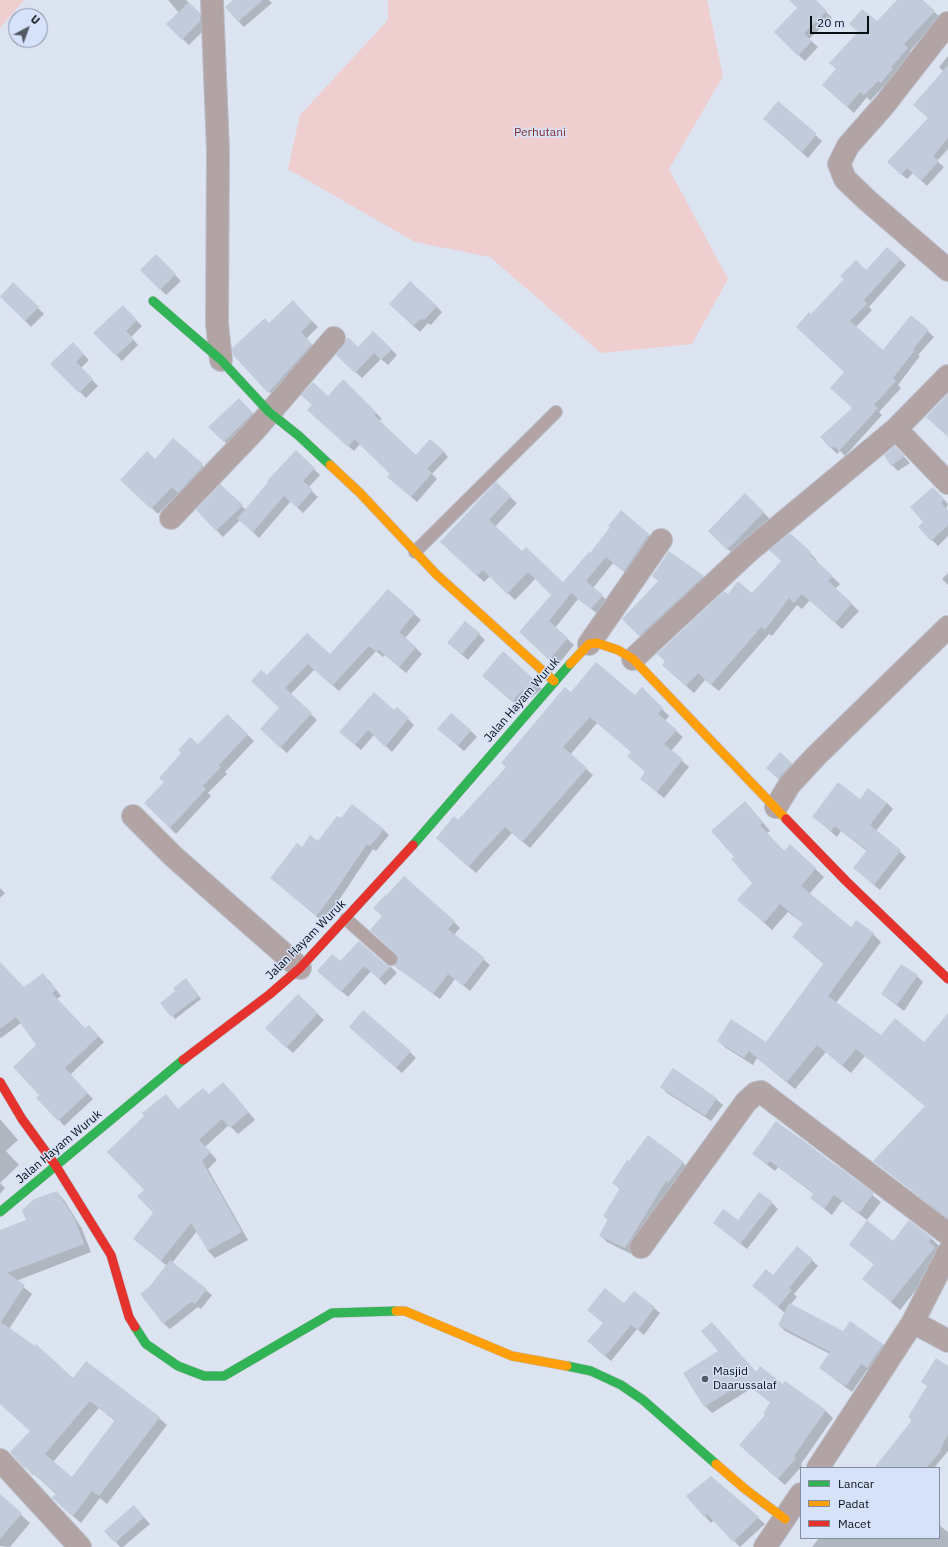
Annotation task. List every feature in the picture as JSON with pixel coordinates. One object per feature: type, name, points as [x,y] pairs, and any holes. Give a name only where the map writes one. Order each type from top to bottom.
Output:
[{"type":"street","points":[[212,0],[218,151],[217,324],[221,360]]},
{"type":"street","points":[[948,23],[885,104],[848,146],[839,164],[845,179],[859,193],[948,270]]},
{"type":"street","points":[[153,301],[221,360],[269,412],[300,436],[360,493],[415,552],[554,681]]},
{"type":"street","points":[[171,518],[254,431],[334,338]]},
{"type":"street","points":[[633,659],[749,551],[896,429],[948,376]]},
{"type":"street","points":[[896,429],[948,483]]},
{"type":"street","points":[[589,644],[661,540]]},
{"type":"street","points":[[776,807],[790,784],[816,756],[948,627]]},
{"type":"street","points":[[589,644],[597,643],[618,650],[633,659],[846,881],[948,979]]},
{"type":"street","name":"Jalan Hayam Wuruk","points":[[0,1212],[173,1067],[270,994],[300,968],[401,859],[554,681],[589,644]]},
{"type":"street","points":[[133,816],[174,857],[300,968]]},
{"type":"street","points":[[0,1082],[22,1119],[56,1166],[111,1255],[129,1317],[146,1344],[178,1366],[204,1376],[224,1376],[332,1313],[405,1311],[512,1356],[591,1371],[621,1385],[643,1400],[745,1489],[785,1519]]},
{"type":"street","points":[[641,1247],[746,1102],[756,1093],[761,1092],[948,1234]]},
{"type":"street","points":[[819,1467],[913,1322],[948,1253]]},
{"type":"street","points":[[913,1322],[948,1340]]},
{"type":"street","points":[[0,1460],[80,1547]]},
{"type":"street","points":[[765,1547],[800,1496]]},
{"type":"lane","points":[[415,552],[556,412]]},
{"type":"lane","points":[[346,919],[391,959]]},
{"type":"green space","points":[[0,0],[24,0],[17,8],[8,8],[8,19],[0,28]]},
{"type":"green space","name":"Perhutani","points":[[388,0],[707,0],[723,76],[669,169],[728,279],[692,344],[601,353],[490,257],[415,242],[288,169],[300,115],[388,20]]},
{"type":"building","points":[[233,0],[263,0],[238,22],[225,7]]},
{"type":"building","points":[[789,0],[816,0],[827,11],[804,33],[812,41],[798,56],[774,32],[797,8]]},
{"type":"building","points":[[897,0],[923,0],[935,11],[904,44],[908,48],[891,67],[893,68],[881,83],[878,81],[864,95],[860,92],[847,107],[822,85],[836,69],[829,63],[858,32],[849,24],[862,9],[877,21]]},
{"type":"building","points":[[189,2],[200,13],[200,21],[182,40],[166,24]]},
{"type":"building","points":[[948,65],[948,138],[933,156],[939,161],[921,181],[907,168],[901,175],[887,162],[928,118],[913,105]]},
{"type":"building","points":[[778,101],[817,134],[802,152],[763,119]]},
{"type":"building","points":[[887,247],[901,259],[864,300],[867,304],[850,321],[883,350],[911,315],[929,330],[913,349],[915,350],[893,378],[896,381],[874,405],[878,408],[839,451],[834,446],[831,449],[820,437],[852,408],[830,388],[844,372],[796,327],[809,312],[811,314],[844,279],[840,276],[856,260],[866,270]]},
{"type":"building","points":[[156,254],[176,274],[160,290],[140,270]]},
{"type":"building","points":[[410,281],[437,306],[424,320],[422,318],[413,326],[389,304]]},
{"type":"building","points":[[13,282],[39,307],[25,321],[0,297]]},
{"type":"building","points":[[293,300],[312,321],[301,332],[312,344],[268,393],[233,355],[232,348],[265,318],[269,323]]},
{"type":"building","points":[[123,305],[137,320],[126,331],[134,339],[116,356],[93,333]]},
{"type":"building","points":[[373,331],[392,349],[381,360],[374,353],[355,373],[336,355],[348,337],[358,347]]},
{"type":"building","points":[[73,342],[84,354],[76,362],[93,379],[79,393],[50,364]]},
{"type":"building","points":[[343,379],[377,413],[374,415],[416,455],[430,439],[444,451],[427,469],[432,473],[411,497],[387,477],[390,474],[354,439],[348,447],[307,410],[312,405],[301,395],[313,382],[328,396]]},
{"type":"building","points":[[948,394],[948,437],[926,417]]},
{"type":"building","points":[[239,398],[253,413],[224,442],[208,427]]},
{"type":"building","points":[[173,438],[203,464],[202,467],[178,493],[172,487],[151,509],[120,480],[147,451],[155,459]]},
{"type":"building","points":[[895,446],[905,456],[891,466],[884,455]]},
{"type":"building","points":[[296,450],[315,468],[303,481],[313,490],[297,508],[284,496],[253,532],[237,519],[268,482],[267,481]]},
{"type":"building","points":[[496,482],[511,496],[489,520],[522,551],[526,547],[563,582],[589,552],[590,553],[621,510],[649,534],[624,571],[606,557],[586,581],[603,595],[591,609],[571,593],[549,621],[568,638],[549,660],[519,632],[551,595],[528,572],[507,594],[483,570],[477,576],[440,542]]},
{"type":"building","points":[[220,484],[243,505],[216,531],[196,510]]},
{"type":"building","points":[[933,487],[944,499],[941,503],[948,510],[948,525],[931,541],[918,527],[923,522],[910,507]]},
{"type":"building","points":[[745,493],[764,512],[727,550],[708,531]]},
{"type":"building","points":[[790,533],[811,552],[809,554],[833,576],[828,581],[852,603],[835,623],[802,594],[794,603],[789,598],[765,630],[761,627],[711,685],[698,673],[686,686],[662,665],[665,661],[657,654],[724,591],[728,594],[738,581],[752,593],[781,561],[769,550]]},
{"type":"building","points":[[669,551],[704,576],[639,636],[622,619],[658,581],[652,576]]},
{"type":"building","points":[[388,589],[415,613],[399,632],[416,647],[399,667],[379,650],[376,652],[369,646],[332,686],[308,664],[285,688],[312,713],[280,748],[260,729],[279,708],[251,681],[261,670],[267,675],[307,633],[330,654]]},
{"type":"building","points":[[465,621],[480,633],[462,654],[447,643]]},
{"type":"building","points":[[503,651],[537,682],[527,694],[522,690],[512,702],[482,676]]},
{"type":"building","points":[[596,662],[635,695],[642,687],[663,708],[658,714],[677,730],[664,744],[683,759],[657,792],[640,779],[645,772],[627,756],[631,752],[590,717],[563,747],[587,768],[522,842],[505,827],[468,867],[436,838],[454,816],[458,820],[506,767],[501,763],[563,689],[565,687],[571,692]]},
{"type":"building","points":[[374,692],[394,710],[397,707],[409,718],[385,747],[368,730],[355,745],[339,732]]},
{"type":"building","points":[[451,713],[471,730],[458,746],[437,729]]},
{"type":"building","points":[[227,714],[248,734],[219,765],[221,767],[203,786],[206,789],[170,828],[144,803],[164,782],[159,778],[181,753],[178,750],[190,737],[198,744]]},
{"type":"building","points":[[780,752],[792,763],[778,779],[766,768]]},
{"type":"building","points":[[838,782],[860,799],[868,788],[887,803],[870,825],[901,850],[874,885],[853,868],[867,850],[835,826],[831,831],[812,817]]},
{"type":"building","points":[[745,801],[763,822],[760,825],[784,851],[790,844],[816,868],[801,886],[851,927],[856,920],[874,933],[828,996],[881,1035],[895,1018],[924,1042],[948,1013],[948,1218],[873,1161],[925,1106],[856,1049],[842,1066],[817,1045],[787,1082],[749,1051],[744,1058],[717,1041],[731,1019],[766,1042],[824,963],[792,937],[803,923],[780,904],[764,923],[737,900],[752,883],[731,859],[734,857],[711,831]]},
{"type":"building","points":[[352,804],[384,829],[370,846],[367,844],[331,897],[316,916],[270,878],[297,843],[302,847],[310,835],[318,841],[337,816],[341,818]]},
{"type":"building","points":[[404,876],[455,921],[448,929],[485,958],[463,986],[448,974],[433,994],[394,966],[398,960],[396,954],[370,930],[382,916],[373,908]]},
{"type":"building","points":[[359,941],[386,965],[391,966],[379,979],[364,966],[341,992],[317,971],[332,954],[340,961]]},
{"type":"building","points":[[0,962],[24,987],[43,973],[56,990],[52,993],[85,1028],[89,1025],[99,1036],[65,1068],[88,1093],[58,1121],[36,1098],[39,1095],[13,1067],[36,1045],[16,1017],[0,1029]]},
{"type":"building","points":[[901,964],[918,975],[897,1005],[881,994]]},
{"type":"building","points":[[186,978],[199,996],[171,1017],[160,1003],[175,991],[173,988]]},
{"type":"building","points":[[298,994],[318,1013],[286,1048],[265,1028]]},
{"type":"building","points":[[363,1010],[411,1051],[396,1068],[349,1027]]},
{"type":"building","points":[[673,1068],[717,1098],[705,1116],[660,1087]]},
{"type":"building","points":[[223,1082],[249,1112],[230,1128],[222,1119],[199,1140],[211,1152],[202,1161],[242,1232],[208,1251],[191,1223],[161,1261],[133,1239],[153,1213],[137,1196],[144,1190],[107,1152],[144,1116],[142,1113],[166,1094],[178,1109],[203,1088],[209,1094]]},
{"type":"building","points":[[776,1121],[874,1193],[859,1213],[834,1195],[824,1209],[810,1198],[814,1193],[770,1161],[767,1164],[752,1154]]},
{"type":"building","points":[[648,1135],[684,1162],[668,1183],[666,1181],[625,1248],[599,1236],[608,1219],[603,1216],[620,1188],[612,1183],[627,1160],[629,1161]]},
{"type":"building","points":[[57,1191],[75,1220],[84,1244],[7,1273],[25,1285],[1,1322],[35,1346],[36,1344],[73,1378],[86,1361],[160,1417],[99,1496],[92,1491],[73,1516],[52,1498],[56,1493],[25,1467],[24,1468],[10,1452],[30,1431],[0,1404],[0,1230],[26,1220],[22,1210],[34,1199]],"holes":[[[90,1401],[115,1420],[72,1477],[45,1454]]]},
{"type":"building","points":[[759,1192],[773,1202],[740,1244],[713,1223],[723,1209],[738,1220]]},
{"type":"building","points":[[867,1220],[893,1241],[909,1220],[932,1238],[929,1242],[935,1247],[891,1302],[862,1279],[874,1264],[849,1245]]},
{"type":"building","points":[[797,1246],[813,1259],[789,1288],[792,1290],[778,1307],[752,1286],[766,1269],[773,1275]]},
{"type":"building","points":[[170,1260],[207,1289],[195,1304],[191,1302],[163,1324],[140,1294],[150,1286]]},
{"type":"building","points":[[605,1288],[624,1303],[634,1291],[655,1307],[638,1330],[631,1325],[605,1356],[587,1341],[603,1323],[587,1310]]},
{"type":"building","points":[[789,1303],[843,1331],[850,1321],[883,1344],[867,1368],[861,1364],[846,1386],[819,1368],[830,1352],[778,1325]]},
{"type":"building","points":[[712,1322],[756,1372],[760,1366],[783,1384],[785,1381],[826,1410],[794,1456],[796,1458],[778,1479],[739,1445],[765,1415],[763,1414],[770,1402],[744,1382],[704,1407],[683,1373],[718,1351],[701,1331]]},
{"type":"building","points":[[936,1358],[948,1366],[948,1435],[940,1449],[942,1450],[927,1467],[875,1467],[912,1420],[908,1417],[927,1386],[921,1382]]},
{"type":"building","points":[[711,1476],[759,1517],[733,1542],[707,1514],[704,1517],[686,1496]]},
{"type":"building","points":[[0,1494],[22,1513],[0,1539]]},
{"type":"building","points":[[134,1505],[144,1517],[115,1543],[104,1531]]},
{"type":"traffic: fast","points":[[153,301],[221,360],[269,412],[299,436],[330,465]]},
{"type":"traffic: fast","points":[[413,845],[570,664]]},
{"type":"traffic: fast","points":[[0,1212],[183,1060]]},
{"type":"traffic: fast","points":[[135,1327],[146,1344],[178,1366],[204,1376],[224,1376],[332,1313],[396,1311]]},
{"type":"traffic: fast","points":[[567,1366],[591,1371],[621,1385],[643,1400],[716,1464]]},
{"type":"traffic: slow","points":[[330,465],[360,493],[436,574],[554,681]]},
{"type":"traffic: slow","points":[[570,664],[589,644],[597,643],[618,650],[633,659],[786,819]]},
{"type":"traffic: slow","points":[[396,1311],[405,1311],[512,1356],[567,1366]]},
{"type":"traffic: slow","points":[[716,1464],[745,1489],[785,1519]]},
{"type":"traffic: jam","points":[[786,819],[846,881],[948,979]]},
{"type":"traffic: jam","points":[[183,1060],[270,994],[300,968],[413,845]]},
{"type":"traffic: jam","points":[[0,1082],[22,1119],[56,1166],[111,1255],[129,1317],[135,1327]]},
{"type":"place","name":"Masjid Daarussalaf","points":[[705,1379]]}]
